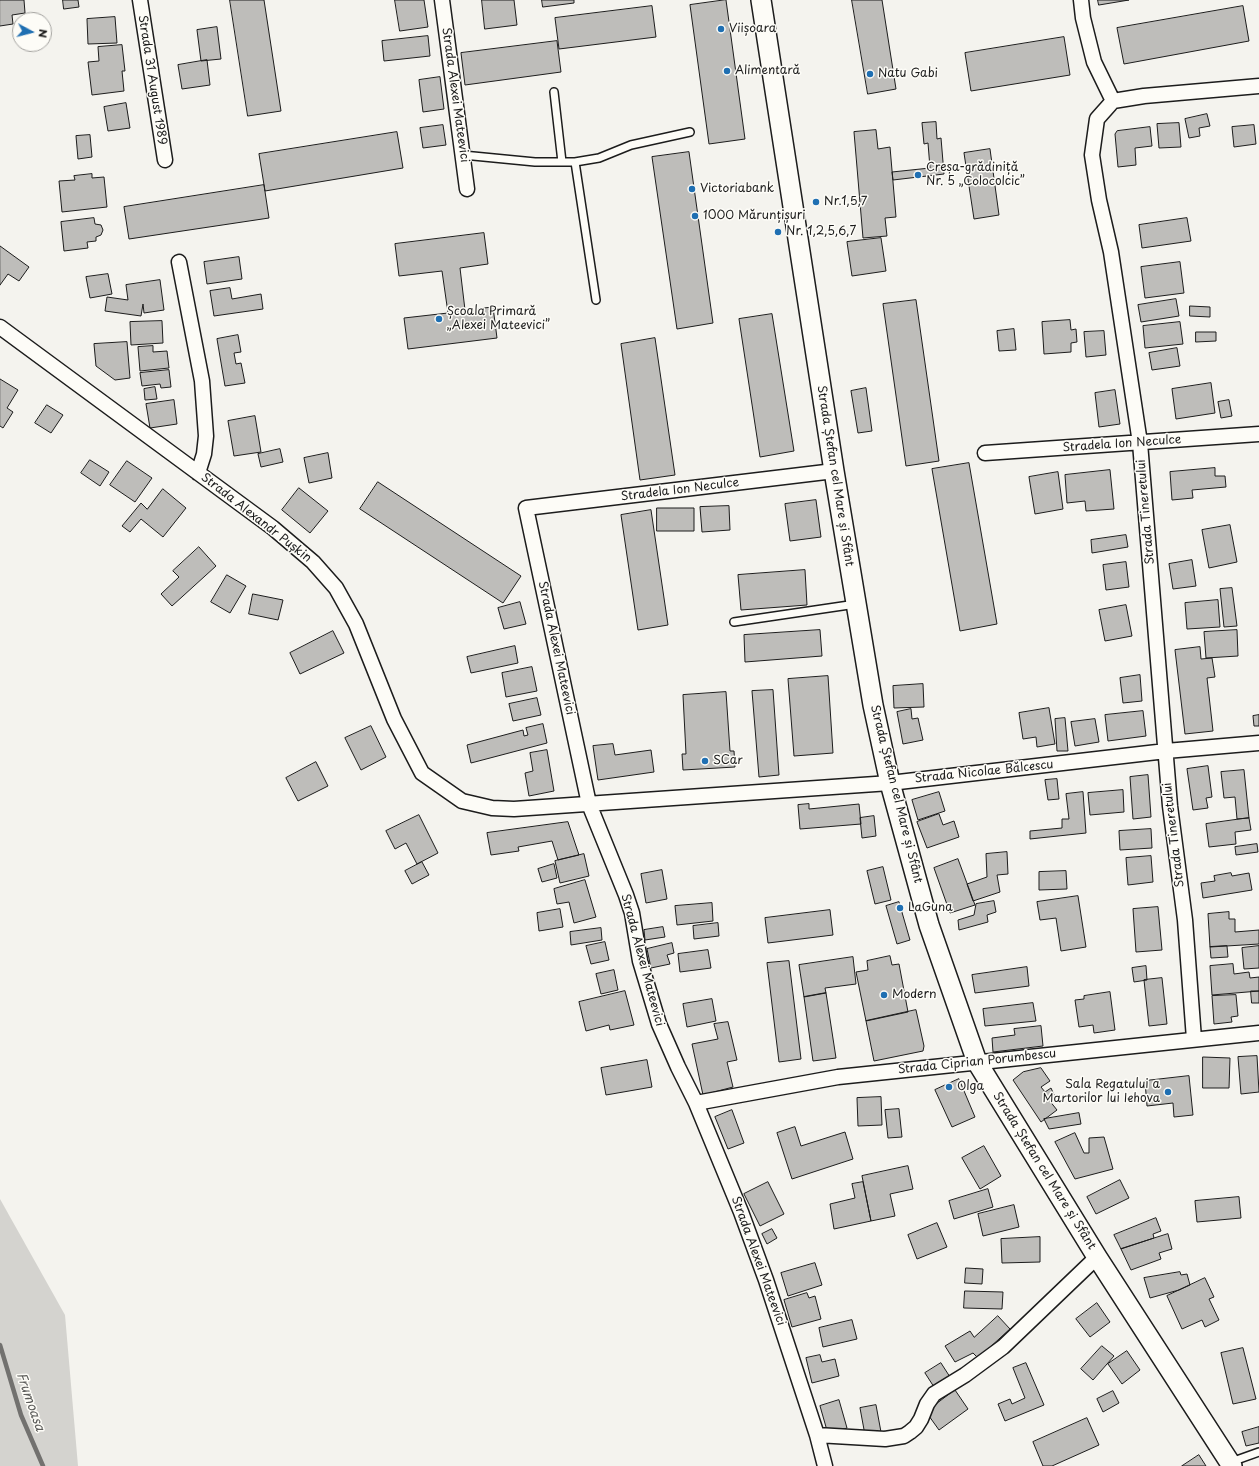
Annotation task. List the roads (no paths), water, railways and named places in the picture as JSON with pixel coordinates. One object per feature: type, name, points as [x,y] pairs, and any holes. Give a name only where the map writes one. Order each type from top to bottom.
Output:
[{"type":"main road","name":"Strada Ștefan cel Mare și Sfânt","points":[[761,0],[834,471],[873,705],[890,783],[929,925],[977,1062],[1097,1257],[1231,1464]]},
{"type":"street","name":"Strada 31 August 1989","points":[[140,0],[165,160]]},
{"type":"street","name":"Strada Alexei Mateevici","points":[[442,0],[468,189]]},
{"type":"street","points":[[1081,0],[1083,18],[1094,62],[1113,101],[1144,96],[1259,86]]},
{"type":"street","name":"Strada Tineretului","points":[[1113,101],[1097,119],[1092,155],[1099,200],[1112,252],[1140,443],[1170,806],[1185,920],[1194,1040]]},
{"type":"street","points":[[180,262],[202,389],[206,436],[204,454],[198,473]]},
{"type":"street","name":"Strada Alexandr Pușkin","points":[[0,327],[273,528],[313,562],[336,588],[356,624],[394,719],[422,773],[462,801],[492,808],[514,809],[589,804]]},
{"type":"street","name":"Stradela Ion Neculce","points":[[984,453],[1259,434]]},
{"type":"street","name":"Stradela Ion Neculce","points":[[526,508],[834,471]]},
{"type":"street","name":"Strada Alexei Mateevici","points":[[526,508],[589,804],[632,913],[640,961],[659,1024],[696,1103],[741,1212],[766,1280],[817,1435],[825,1466]]},
{"type":"street","name":"Strada Nicolae Bălcescu","points":[[589,804],[890,783],[1166,751],[1259,743]]},
{"type":"street","name":"Strada Ciprian Porumbescu","points":[[696,1103],[838,1077],[1259,1033]]},
{"type":"street","points":[[817,1435],[885,1439],[904,1436],[919,1423],[927,1404],[934,1394],[965,1375],[1003,1347],[1097,1257]]},
{"type":"lane","points":[[554,92],[562,162]]},
{"type":"lane","points":[[463,155],[528,162],[575,162],[599,158],[631,145],[690,132]]},
{"type":"lane","points":[[575,162],[596,300]]},
{"type":"lane","points":[[734,622],[856,604]]},
{"type":"lane","points":[[1231,1464],[1259,1452]]},
{"type":"waterway","name":"Frumoasa","points":[[0,1345],[21,1415],[43,1466]]},
{"type":"place","name":"Viișoara","points":[[721,29]]},
{"type":"place","name":"Alimentară","points":[[727,71]]},
{"type":"place","name":"Natu Gabi","points":[[870,74]]},
{"type":"place","name":"Creșa-grădiniță Nr. 5 „Colocolcic”","points":[[918,175]]},
{"type":"place","name":"Victoriabank","points":[[692,189]]},
{"type":"place","name":"Nr.1,5,7","points":[[816,202]]},
{"type":"place","name":"1000 Mărunțișuri","points":[[695,216]]},
{"type":"place","name":"Nr. 1,2,5,6,7","points":[[778,232]]},
{"type":"place","name":"Școala Primară „Alexei Mateevici”","points":[[439,319]]},
{"type":"place","name":"SCar","points":[[705,761]]},
{"type":"place","name":"LaGuna","points":[[900,908]]},
{"type":"place","name":"Modern","points":[[884,995]]},
{"type":"place","name":"Olga","points":[[949,1087]]},
{"type":"place","name":"Sala Regatului a Martorilor lui Iehova","points":[[1168,1092]]}]
